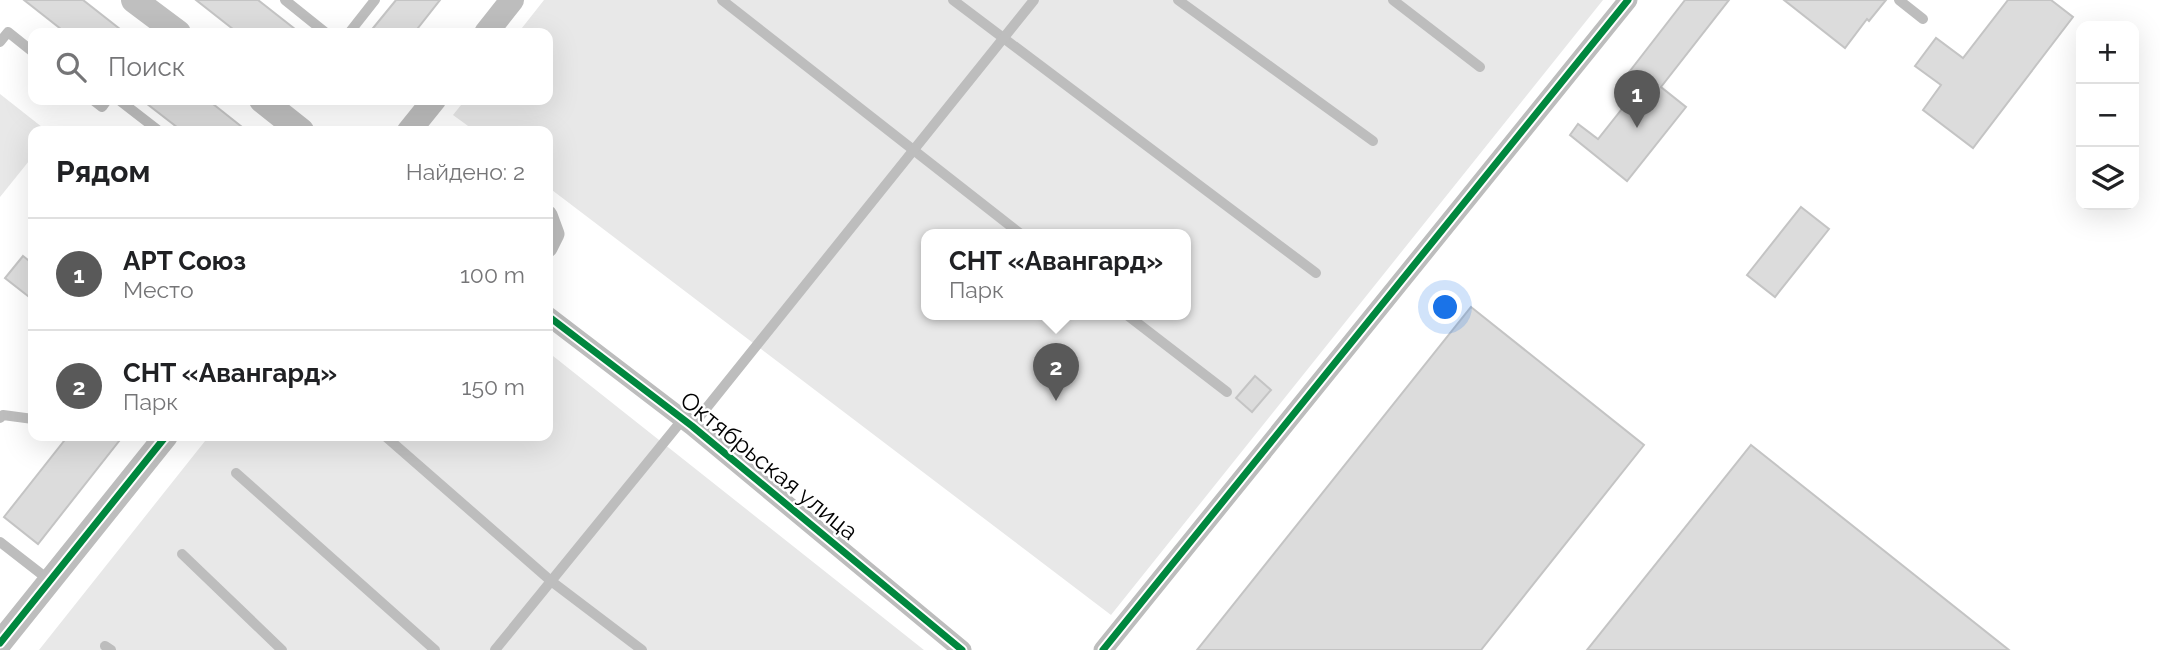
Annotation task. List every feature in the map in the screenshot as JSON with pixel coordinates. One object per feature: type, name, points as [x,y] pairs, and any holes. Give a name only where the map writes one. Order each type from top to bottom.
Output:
[{"type":"main road","points":[[268,105],[295,126]]},
{"type":"street","points":[[490,28],[512,0]]},
{"type":"street","points":[[1103,650],[1628,0]]},
{"type":"street","points":[[413,126],[430,105]]},
{"type":"street","name":"Октябрьская улица","points":[[553,320],[687,423],[962,650]]},
{"type":"street","points":[[0,643],[162,441]]},
{"type":"lane","points":[[285,0],[321,28]]},
{"type":"lane","points":[[353,28],[375,0]]},
{"type":"lane","points":[[722,0],[1014,229]]},
{"type":"lane","points":[[953,0],[1316,273]]},
{"type":"lane","points":[[495,650],[687,423],[1034,0]]},
{"type":"lane","points":[[1178,0],[1373,141]]},
{"type":"lane","points":[[1392,0],[1480,67]]},
{"type":"lane","points":[[1899,0],[1923,19]]},
{"type":"lane","points":[[0,43],[8,32],[28,48]]},
{"type":"lane","points":[[125,105],[153,126]]},
{"type":"lane","points":[[1133,320],[1227,392]]},
{"type":"lane","points":[[0,418],[4,415],[28,418]]},
{"type":"lane","points":[[390,441],[551,581],[642,650]]},
{"type":"lane","points":[[236,473],[435,650]]},
{"type":"lane","points":[[0,542],[50,581]]},
{"type":"lane","points":[[182,554],[282,650]]},
{"type":"shaded area","points":[[544,0],[1603,0],[1111,615],[553,191],[553,126],[468,126],[453,115],[461,105],[553,105],[553,28],[522,28]]},
{"type":"shaded area","points":[[0,94],[41,126],[28,126],[28,162],[0,197]]},
{"type":"shaded area","points":[[553,356],[924,650],[39,650],[205,441],[553,441]]},
{"type":"building","points":[[24,0],[83,0],[119,28],[60,28]]},
{"type":"building","points":[[196,0],[258,0],[294,28],[232,28]]},
{"type":"building","points":[[396,0],[440,0],[418,28],[373,28]]},
{"type":"building","points":[[1685,0],[1729,0],[1661,87],[1686,107],[1627,181],[1570,135],[1578,124],[1598,139],[1629,100],[1616,89]]},
{"type":"building","points":[[1784,0],[1886,0],[1869,21],[1867,19],[1845,48]]},
{"type":"building","points":[[2008,0],[2051,0],[2073,17],[1973,148],[1923,110],[1941,85],[1915,66],[1936,38],[1963,58]]},
{"type":"building","points":[[148,105],[214,105],[241,126],[176,126]]},
{"type":"building","points":[[1801,207],[1829,229],[1775,297],[1747,275]]},
{"type":"building","points":[[23,256],[28,260],[28,296],[5,278]]},
{"type":"building","points":[[1471,307],[1644,445],[1481,650],[1197,650]]},
{"type":"building","points":[[1255,376],[1271,390],[1252,412],[1236,398]]},
{"type":"building","points":[[64,441],[119,441],[38,544],[4,517]]},
{"type":"building","points":[[1751,445],[2009,650],[1587,650]]},
{"type":"cycle path","points":[[1103,650],[1628,0]]},
{"type":"cycle path","points":[[553,320],[692,426],[962,650]]},
{"type":"cycle path","points":[[0,643],[162,441]]},
{"type":"place","name":"АРТ Союз","points":[[1637,128]]},
{"type":"place","name":"СНТ «Авангард»","points":[[1056,401]]}]
